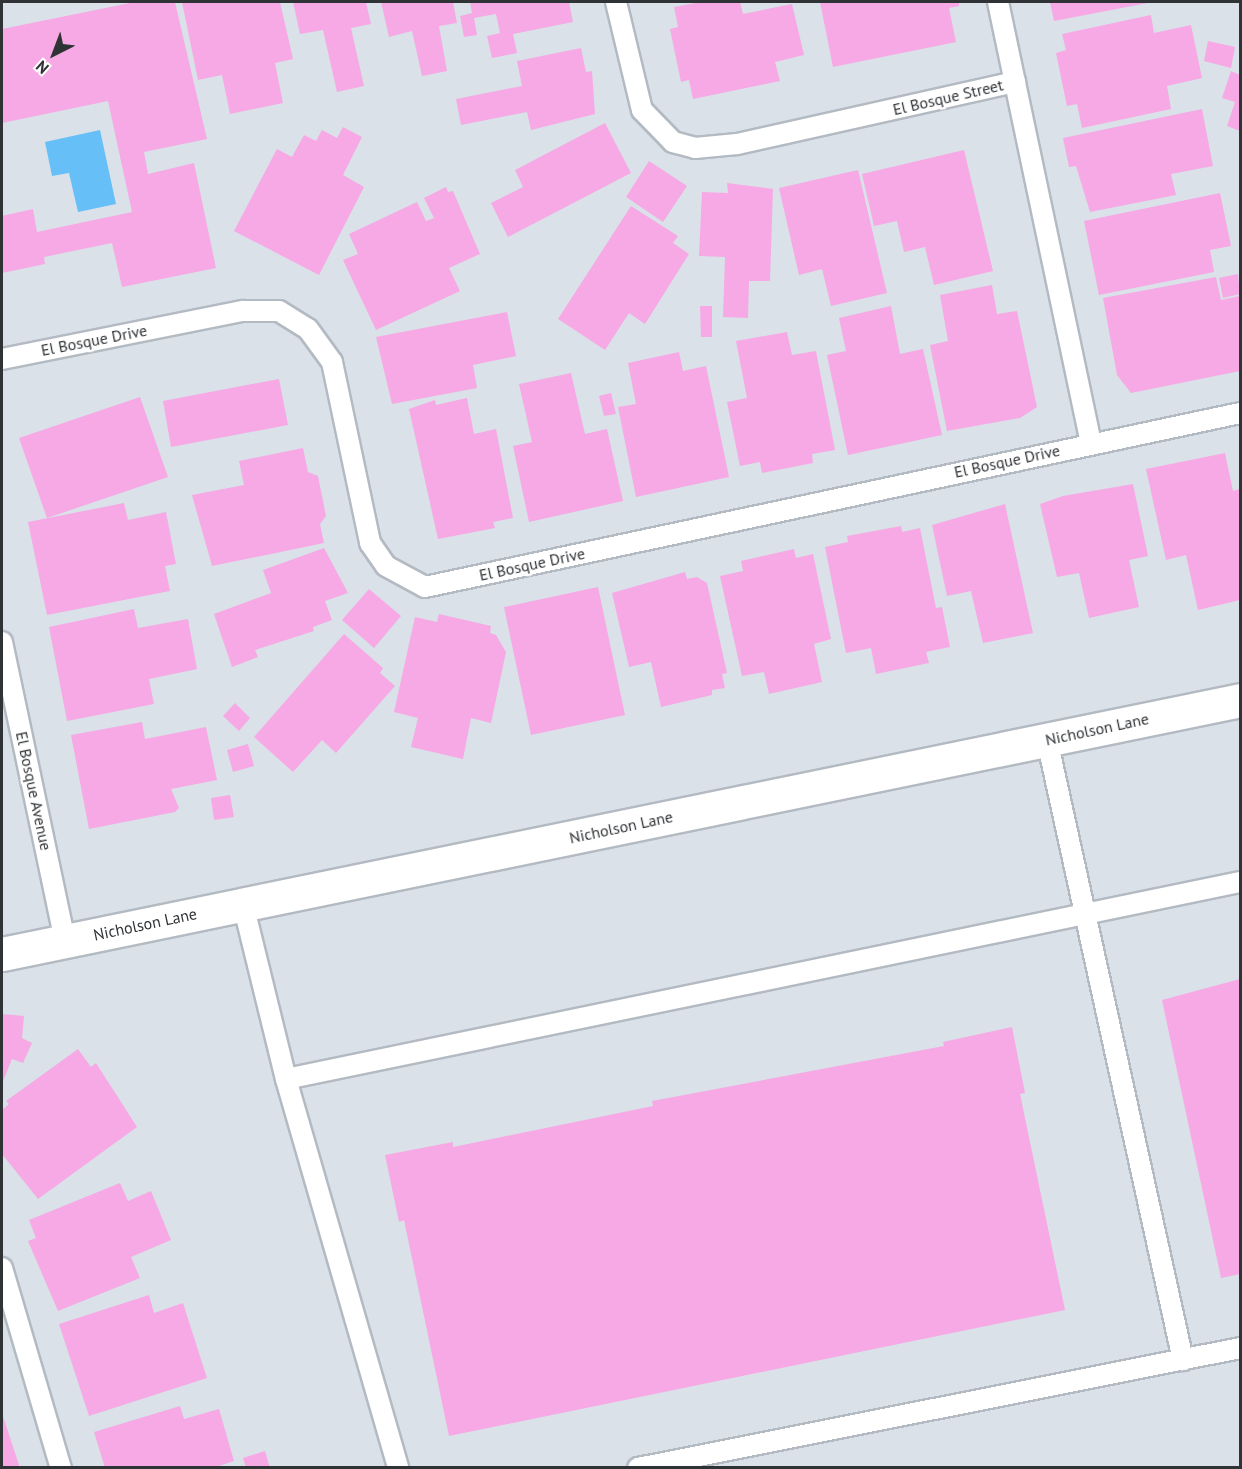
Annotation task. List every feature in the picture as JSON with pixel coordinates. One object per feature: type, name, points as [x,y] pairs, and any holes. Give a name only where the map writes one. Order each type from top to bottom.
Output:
[{"type":"street","name":"Nicholson Lane","points":[[2,954],[1240,700]]},
{"type":"lane","name":"El Bosque Street","points":[[616,2],[642,110],[673,142],[695,148],[737,144],[1015,82],[1091,443]]},
{"type":"lane","points":[[998,2],[1015,82]]},
{"type":"lane","name":"El Bosque Drive","points":[[2,359],[243,310],[279,311],[308,329],[332,362],[370,543],[386,566],[425,587],[1240,413]]},
{"type":"lane","name":"El Bosque Avenue","points":[[2,642],[65,941]]},
{"type":"lane","points":[[1047,740],[1183,1360]]},
{"type":"lane","points":[[286,1079],[1240,882]]},
{"type":"lane","points":[[243,904],[286,1079],[398,1467]]},
{"type":"lane","points":[[2,1268],[61,1467]]},
{"type":"lane","points":[[638,1467],[1240,1348]]},
{"type":"water","points":[[100,130],[116,204],[78,212],[69,173],[52,176],[45,142]]},
{"type":"building","points":[[135,2],[175,2],[207,139],[144,152],[148,174],[194,163],[216,268],[122,287],[112,243],[44,257],[45,264],[2,273],[2,216],[33,209],[37,232],[132,212],[108,101],[2,123],[2,29]]},
{"type":"building","points":[[182,2],[280,2],[293,59],[275,63],[283,103],[230,114],[222,75],[198,80]]},
{"type":"building","points":[[293,2],[366,2],[371,24],[351,28],[364,86],[337,92],[323,30],[300,34]]},
{"type":"building","points":[[381,2],[453,2],[457,23],[439,26],[447,71],[422,76],[412,31],[389,37]]},
{"type":"building","points":[[470,2],[569,2],[573,22],[513,34],[517,53],[492,58],[487,36],[500,33],[496,14],[474,18],[477,35],[464,37],[460,16],[472,13]]},
{"type":"building","points":[[701,2],[740,2],[743,14],[792,4],[804,55],[775,62],[780,81],[693,99],[689,80],[681,82],[670,29],[678,27],[674,7]]},
{"type":"building","points":[[820,2],[959,2],[959,6],[949,8],[956,42],[833,67]]},
{"type":"building","points":[[1050,2],[1148,2],[1148,3],[1054,21]]},
{"type":"building","points":[[1151,15],[1154,33],[1191,25],[1202,78],[1167,86],[1171,109],[1082,128],[1077,104],[1067,106],[1056,53],[1066,50],[1062,34]]},
{"type":"building","points":[[1208,41],[1235,47],[1231,68],[1204,61]]},
{"type":"building","points":[[581,48],[586,72],[592,71],[595,114],[531,130],[527,112],[461,125],[456,99],[522,86],[517,61]]},
{"type":"building","points":[[1231,71],[1240,75],[1240,131],[1227,126],[1235,102],[1222,98]]},
{"type":"building","points":[[1202,109],[1213,166],[1171,174],[1176,195],[1090,212],[1076,166],[1069,167],[1063,138]]},
{"type":"building","points":[[605,123],[631,173],[508,237],[491,203],[523,187],[515,170]]},
{"type":"building","points":[[343,127],[362,137],[343,175],[364,187],[319,275],[234,231],[277,149],[292,157],[304,135],[316,141],[322,130],[337,138]]},
{"type":"building","points":[[964,150],[993,271],[934,285],[925,247],[904,252],[897,221],[874,226],[862,174]]},
{"type":"building","points":[[649,161],[687,186],[663,222],[626,197]]},
{"type":"building","points":[[858,170],[887,293],[831,306],[822,269],[799,275],[779,188]]},
{"type":"building","points":[[727,183],[773,189],[770,281],[749,281],[748,318],[723,317],[725,257],[699,256],[702,192],[728,193]]},
{"type":"building","points":[[446,187],[448,192],[453,191],[480,254],[449,268],[460,291],[376,330],[343,260],[358,254],[349,234],[417,202],[426,221],[434,218],[424,198]]},
{"type":"building","points":[[1220,193],[1231,246],[1210,250],[1214,272],[1099,295],[1084,221]]},
{"type":"building","points":[[631,206],[678,236],[673,243],[689,254],[645,324],[629,313],[605,350],[558,319]]},
{"type":"building","points":[[1238,274],[1240,294],[1223,298],[1219,278]]},
{"type":"building","points":[[1216,277],[1221,300],[1240,296],[1240,371],[1131,393],[1117,375],[1103,298]]},
{"type":"building","points":[[992,285],[997,314],[1017,311],[1037,407],[1020,418],[947,431],[930,345],[948,341],[940,295]]},
{"type":"building","points":[[700,306],[712,306],[712,337],[701,337]]},
{"type":"building","points":[[891,306],[900,354],[923,349],[942,435],[848,455],[827,355],[846,351],[839,318]]},
{"type":"building","points":[[507,312],[516,356],[473,365],[477,388],[392,404],[376,337]]},
{"type":"building","points":[[787,332],[792,355],[816,351],[835,450],[812,454],[813,463],[762,473],[760,462],[740,466],[727,402],[747,398],[736,341]]},
{"type":"building","points":[[679,352],[683,371],[706,366],[729,477],[636,497],[618,407],[636,404],[628,363]]},
{"type":"building","points":[[571,373],[585,434],[607,429],[623,501],[529,522],[513,446],[532,442],[519,384]]},
{"type":"building","points":[[279,379],[288,425],[171,447],[163,401]]},
{"type":"building","points":[[611,393],[616,414],[604,416],[599,396]]},
{"type":"building","points":[[140,397],[168,477],[47,518],[19,438]]},
{"type":"building","points":[[467,398],[474,434],[496,429],[513,518],[493,522],[495,528],[438,539],[409,409],[435,400],[436,405]]},
{"type":"building","points":[[303,448],[308,472],[318,476],[326,516],[320,524],[324,543],[212,566],[192,495],[244,485],[239,461]]},
{"type":"building","points":[[1225,453],[1233,491],[1240,489],[1240,600],[1198,610],[1186,555],[1166,560],[1146,469]]},
{"type":"building","points":[[1133,484],[1148,556],[1129,560],[1139,607],[1089,618],[1079,573],[1057,577],[1040,504],[1063,496]]},
{"type":"building","points":[[124,503],[128,520],[166,512],[176,564],[165,566],[170,591],[47,615],[28,522]]},
{"type":"building","points":[[1005,504],[1033,633],[983,643],[971,591],[947,596],[932,525]]},
{"type":"building","points":[[901,526],[902,532],[920,528],[936,608],[942,607],[950,647],[926,652],[929,663],[876,674],[871,648],[846,653],[825,547],[848,542],[847,536]]},
{"type":"building","points":[[324,548],[348,593],[325,601],[332,620],[313,627],[314,631],[255,650],[258,657],[232,667],[214,614],[271,593],[263,570]]},
{"type":"building","points":[[794,549],[796,558],[813,554],[831,639],[814,644],[822,682],[769,694],[764,672],[742,676],[720,576],[743,571],[741,561]]},
{"type":"building","points":[[685,572],[687,579],[697,577],[707,583],[727,673],[722,674],[725,688],[712,690],[712,695],[661,707],[651,662],[629,667],[612,593]]},
{"type":"building","points":[[598,587],[625,715],[531,735],[504,607]]},
{"type":"building","points":[[369,589],[401,616],[374,648],[342,620]]},
{"type":"building","points":[[134,609],[138,628],[188,619],[197,669],[149,679],[154,704],[67,721],[49,627]]},
{"type":"building","points":[[439,614],[491,626],[490,633],[496,635],[506,652],[491,723],[471,718],[463,759],[411,747],[418,718],[394,712],[415,617],[437,622]]},
{"type":"building","points":[[344,634],[383,668],[380,673],[395,686],[336,753],[322,740],[293,772],[254,737]]},
{"type":"building","points":[[235,703],[250,718],[239,731],[223,716]]},
{"type":"building","points":[[142,722],[145,739],[206,727],[217,780],[171,789],[179,808],[175,812],[89,829],[71,735]]},
{"type":"building","points":[[248,744],[254,766],[233,772],[227,750]]},
{"type":"building","points":[[230,795],[234,817],[214,820],[211,798]]},
{"type":"building","points":[[1240,979],[1240,1274],[1221,1278],[1162,1000]]},
{"type":"building","points":[[2,1014],[24,1016],[22,1038],[32,1043],[23,1063],[12,1059],[2,1084]]},
{"type":"building","points":[[1012,1027],[1025,1093],[1020,1094],[1065,1310],[449,1436],[404,1220],[399,1222],[385,1155],[453,1142],[453,1147],[653,1106],[652,1101],[944,1046],[943,1042]]},
{"type":"building","points":[[78,1049],[91,1067],[96,1063],[137,1127],[38,1199],[2,1154],[2,1110],[9,1104],[6,1101]]},
{"type":"building","points":[[120,1183],[128,1201],[151,1191],[171,1240],[131,1257],[140,1278],[58,1311],[28,1241],[36,1238],[29,1220]]},
{"type":"building","points":[[149,1295],[154,1313],[183,1303],[207,1378],[89,1416],[59,1324]]},
{"type":"building","points":[[180,1406],[184,1419],[219,1409],[234,1461],[213,1468],[105,1468],[94,1432]]},
{"type":"building","points":[[2,1413],[20,1468],[2,1468]]},
{"type":"building","points":[[265,1451],[270,1468],[246,1468],[243,1458]]}]
